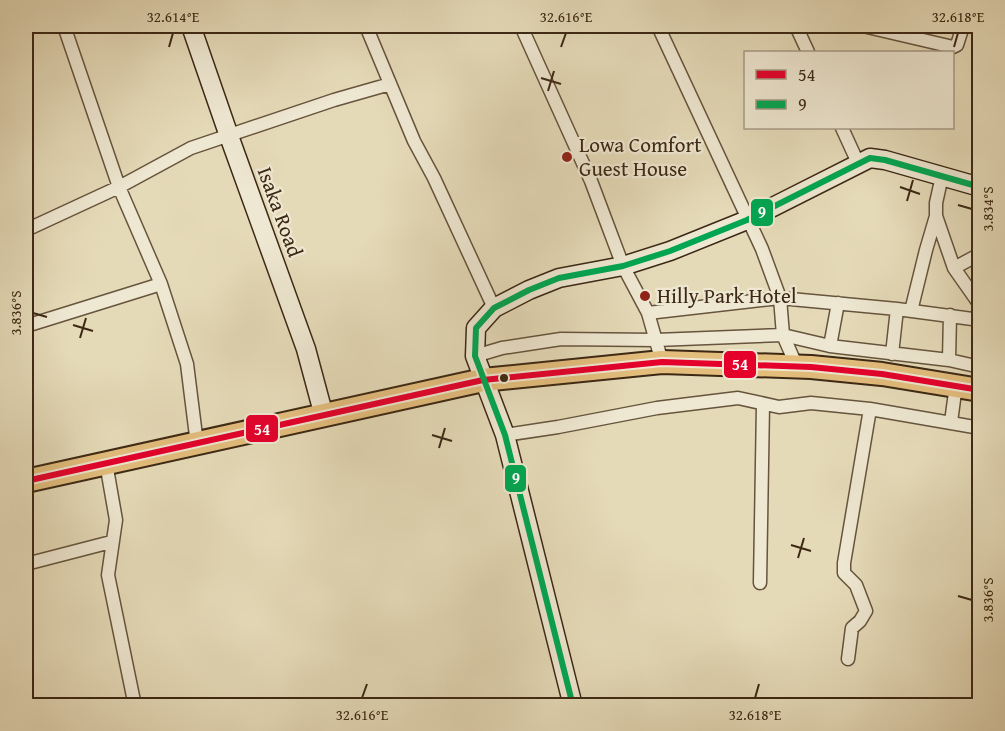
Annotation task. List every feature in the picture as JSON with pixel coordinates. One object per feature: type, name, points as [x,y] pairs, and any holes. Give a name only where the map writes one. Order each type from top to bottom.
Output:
[{"type":"highway","points":[[26,481],[483,380],[659,351],[882,374],[980,390]]},
{"type":"street","points":[[64,26],[119,187],[161,284],[187,364],[197,444]]},
{"type":"street","name":"Isaka Road","points":[[191,26],[306,349],[324,416]]},
{"type":"street","points":[[366,26],[414,141],[434,178],[494,308]]},
{"type":"street","points":[[521,26],[591,181],[623,266],[648,313],[659,351]]},
{"type":"street","points":[[658,26],[762,249],[780,298],[783,335],[797,367]]},
{"type":"street","points":[[796,26],[808,51]]},
{"type":"street","points":[[862,26],[953,46],[957,45],[963,26]]},
{"type":"street","points":[[26,230],[119,187],[191,148],[334,100],[390,84]]},
{"type":"street","points":[[842,129],[858,163]]},
{"type":"street","points":[[573,705],[505,435],[475,356],[476,328],[494,308],[529,290],[559,278],[643,261],[747,220],[870,158],[885,160],[980,187]]},
{"type":"street","points":[[911,311],[936,216],[936,203],[942,176]]},
{"type":"street","points":[[936,216],[954,268],[980,305]]},
{"type":"street","points":[[954,268],[980,254]]},
{"type":"street","points":[[26,326],[161,284]]},
{"type":"street","points":[[648,313],[780,298],[897,309],[980,320]]},
{"type":"street","points":[[830,346],[838,303]]},
{"type":"street","points":[[892,354],[897,309]]},
{"type":"street","points":[[949,360],[950,315]]},
{"type":"street","points":[[475,356],[502,348],[561,339],[659,351],[783,335],[830,346],[949,360],[980,367]]},
{"type":"street","points":[[951,422],[956,385]]},
{"type":"street","points":[[505,435],[738,398],[779,407],[811,403],[870,409],[980,428]]},
{"type":"street","points":[[760,583],[763,404]]},
{"type":"street","points":[[848,659],[852,628],[866,611],[856,585],[844,573],[844,563],[870,409]]},
{"type":"street","points":[[106,463],[116,520],[108,575],[135,705]]},
{"type":"street","points":[[26,564],[111,542]]},
{"type":"transit line","name":"9","points":[[573,706],[505,435],[475,356],[476,328],[494,308],[529,290],[559,278],[623,266],[670,251],[747,220],[870,158],[885,160],[980,187]]},
{"type":"transit line","name":"54","points":[[26,481],[483,380],[662,362],[811,367],[882,374],[980,390]]},
{"type":"place","name":"Lowa Comfort Guest House","points":[[567,157]]},
{"type":"place","name":"Hilly Park Hotel","points":[[645,296]]}]
